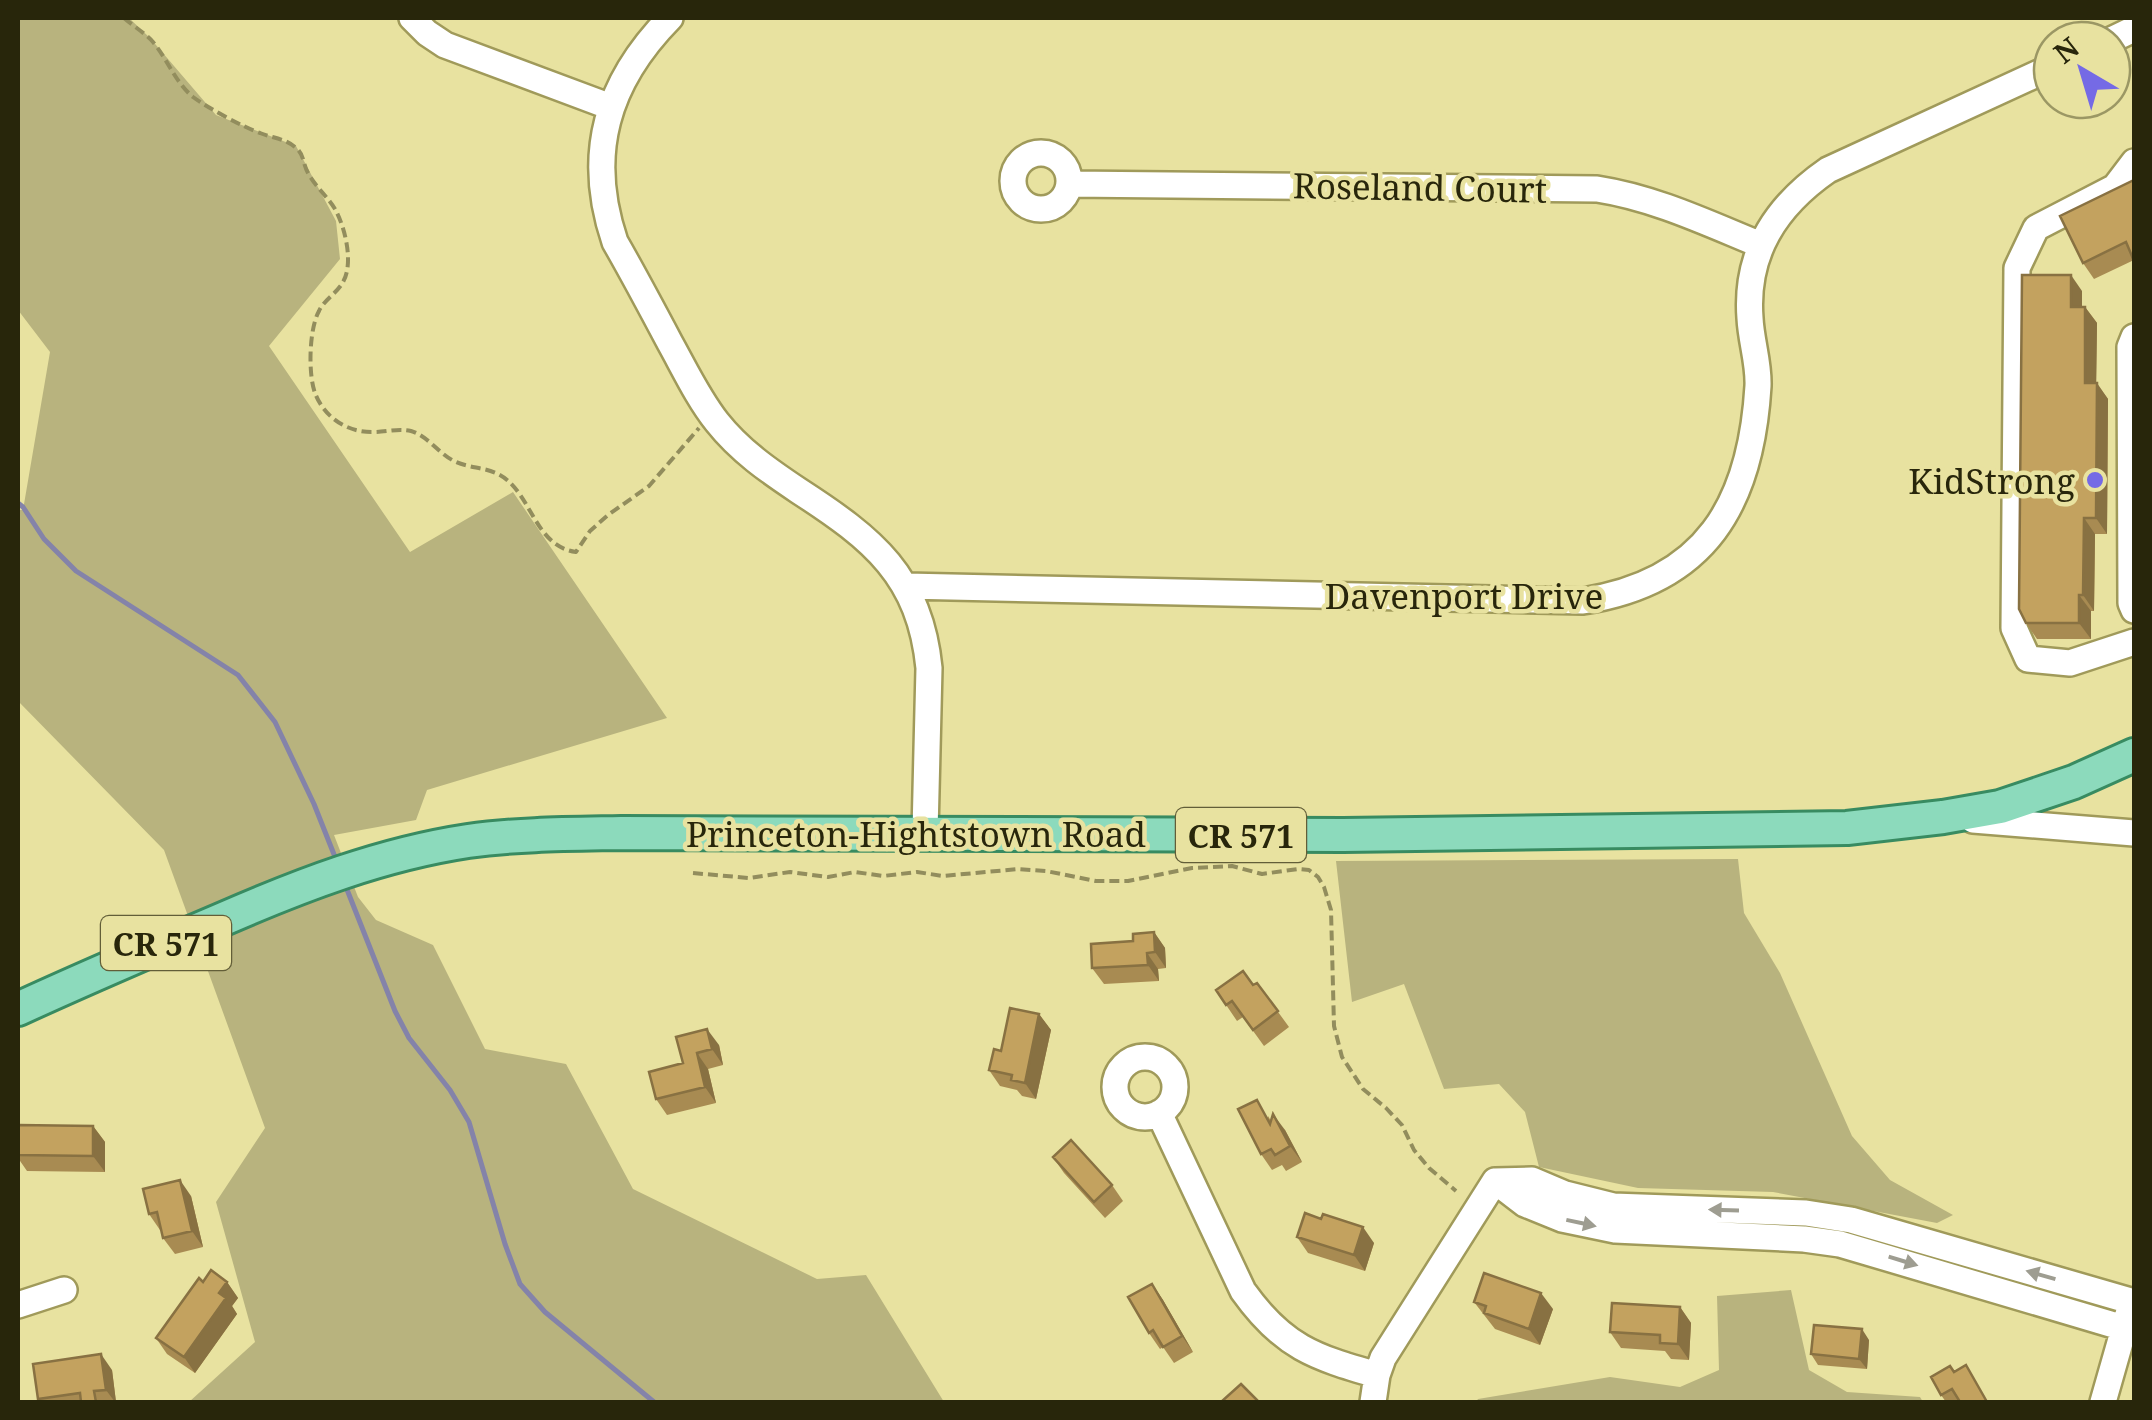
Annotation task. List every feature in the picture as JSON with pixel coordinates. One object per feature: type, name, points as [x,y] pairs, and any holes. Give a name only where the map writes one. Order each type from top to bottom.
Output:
[{"type":"main road","name":"Princeton-Hightstown Road","points":[[18,1009],[315,880],[468,841],[591,833],[1343,835],[1847,828],[1944,818],[2000,807],[2074,782],[2132,753]]},
{"type":"street","points":[[412,18],[446,45],[612,107]]},
{"type":"street","points":[[670,18],[629,68],[612,107],[604,136],[602,167],[610,226],[699,396],[718,423],[765,469],[872,544],[906,586],[919,614],[929,668],[925,832]]},
{"type":"street","name":"Davenport Drive","points":[[906,586],[1583,601],[1644,586],[1668,573],[1702,545],[1727,512],[1739,487],[1758,386],[1749,294],[1761,245],[1788,202],[1828,170],[2032,76]]},
{"type":"street","points":[[2134,162],[2115,187],[2036,228],[2017,268],[2014,628],[2028,660],[2070,663],[2134,642]]},
{"type":"street","name":"Roseland Court","points":[[1069,184],[1597,189],[1658,203],[1761,245]]},
{"type":"street","points":[[2134,337],[2130,347],[2130,419],[2134,610]]},
{"type":"street","points":[[1944,818],[2134,833]]},
{"type":"street","points":[[1159,1113],[1243,1291],[1260,1314],[1300,1348],[1377,1375]]},
{"type":"street","points":[[1495,1181],[1532,1180],[1565,1194],[1613,1206],[1806,1213],[1851,1220],[2133,1302],[2129,1329],[2103,1402]]},
{"type":"street","points":[[1373,1402],[1384,1358],[1495,1181]]},
{"type":"street","points":[[1495,1181],[1525,1204],[1562,1218],[1615,1230],[1840,1244],[2129,1329]]},
{"type":"street","points":[[18,1305],[64,1290]]},
{"type":"path","points":[[124,18],[153,42],[182,87],[196,99],[258,133],[289,142],[298,149],[306,170],[335,210],[345,240],[348,267],[344,281],[319,310],[312,332],[312,384],[316,398],[337,422],[363,432],[413,432],[458,464],[498,474],[519,493],[552,541],[570,552],[576,552],[590,532],[649,486],[700,428]]},
{"type":"path","points":[[693,873],[749,878],[790,872],[828,877],[855,872],[943,876],[1018,868],[1096,881],[1128,881],[1192,868],[1232,866],[1262,874],[1310,870],[1324,887],[1330,910],[1334,1026],[1342,1057],[1362,1088],[1402,1125],[1414,1150],[1429,1168],[1456,1191]]},
{"type":"shaded area","points":[[18,18],[129,18],[216,115],[296,146],[336,221],[340,259],[269,346],[410,552],[513,492],[667,718],[427,790],[416,820],[334,835],[358,897],[376,920],[433,945],[485,1049],[566,1064],[633,1189],[817,1279],[866,1275],[944,1402],[189,1402],[255,1342],[216,1202],[265,1128],[164,850],[18,701],[18,510],[23,510],[50,352],[18,310]]},
{"type":"shaded area","points":[[1738,859],[1744,913],[1780,973],[1852,1136],[1890,1180],[1953,1215],[1937,1223],[1773,1192],[1638,1188],[1539,1167],[1525,1112],[1499,1084],[1444,1089],[1404,984],[1352,1002],[1336,861]]},
{"type":"shaded area","points":[[1791,1290],[1809,1370],[1847,1392],[1920,1397],[1923,1402],[1476,1402],[1610,1377],[1680,1387],[1719,1370],[1717,1296]]},
{"type":"building","points":[[2134,180],[2134,261],[2126,242],[2083,263],[2060,216]]},
{"type":"building","points":[[2022,275],[2071,275],[2071,307],[2085,307],[2085,383],[2097,383],[2096,518],[2084,518],[2079,623],[2026,623],[2019,609]]},
{"type":"building","points":[[1154,932],[1155,952],[1147,953],[1148,965],[1092,968],[1091,944],[1133,941],[1133,934]]},
{"type":"building","points":[[1243,971],[1278,1011],[1253,1030],[1232,1001],[1226,1005],[1216,990]]},
{"type":"building","points":[[1010,1008],[1039,1014],[1025,1083],[1011,1080],[1012,1075],[989,1070],[994,1049],[1001,1051]]},
{"type":"building","points":[[707,1029],[712,1049],[697,1053],[705,1087],[656,1099],[649,1072],[683,1063],[676,1037]]},
{"type":"building","points":[[1257,1100],[1270,1124],[1273,1114],[1290,1146],[1275,1155],[1271,1149],[1261,1154],[1238,1109]]},
{"type":"building","points":[[18,1125],[93,1126],[93,1156],[18,1155]]},
{"type":"building","points":[[1071,1140],[1112,1185],[1094,1202],[1053,1157]]},
{"type":"building","points":[[180,1180],[192,1231],[163,1238],[157,1212],[149,1214],[143,1189]]},
{"type":"building","points":[[1305,1213],[1321,1219],[1323,1214],[1363,1227],[1354,1255],[1297,1237]]},
{"type":"building","points":[[211,1270],[227,1282],[219,1293],[226,1298],[184,1357],[156,1338],[199,1278],[203,1282]]},
{"type":"building","points":[[1484,1273],[1541,1293],[1529,1329],[1484,1313],[1486,1306],[1474,1302]]},
{"type":"building","points":[[1152,1284],[1182,1336],[1163,1347],[1153,1330],[1149,1333],[1128,1297]]},
{"type":"building","points":[[1612,1303],[1680,1307],[1678,1344],[1660,1343],[1660,1335],[1610,1332]]},
{"type":"building","points":[[1814,1325],[1862,1329],[1859,1359],[1811,1354]]},
{"type":"building","points":[[101,1354],[106,1390],[94,1391],[96,1402],[81,1402],[80,1393],[38,1399],[33,1364]]},
{"type":"building","points":[[1966,1365],[1987,1402],[1960,1402],[1952,1389],[1941,1395],[1931,1377],[1950,1366],[1954,1372]]},
{"type":"building","points":[[1241,1384],[1259,1402],[1221,1402]]},
{"type":"waterway","points":[[18,503],[44,539],[76,571],[238,675],[275,722],[337,862]]},
{"type":"waterway","points":[[344,882],[409,1038],[450,1090],[469,1122],[520,1284],[545,1312],[654,1402]]},
{"type":"place","name":"KidStrong","points":[[2095,480]]}]
